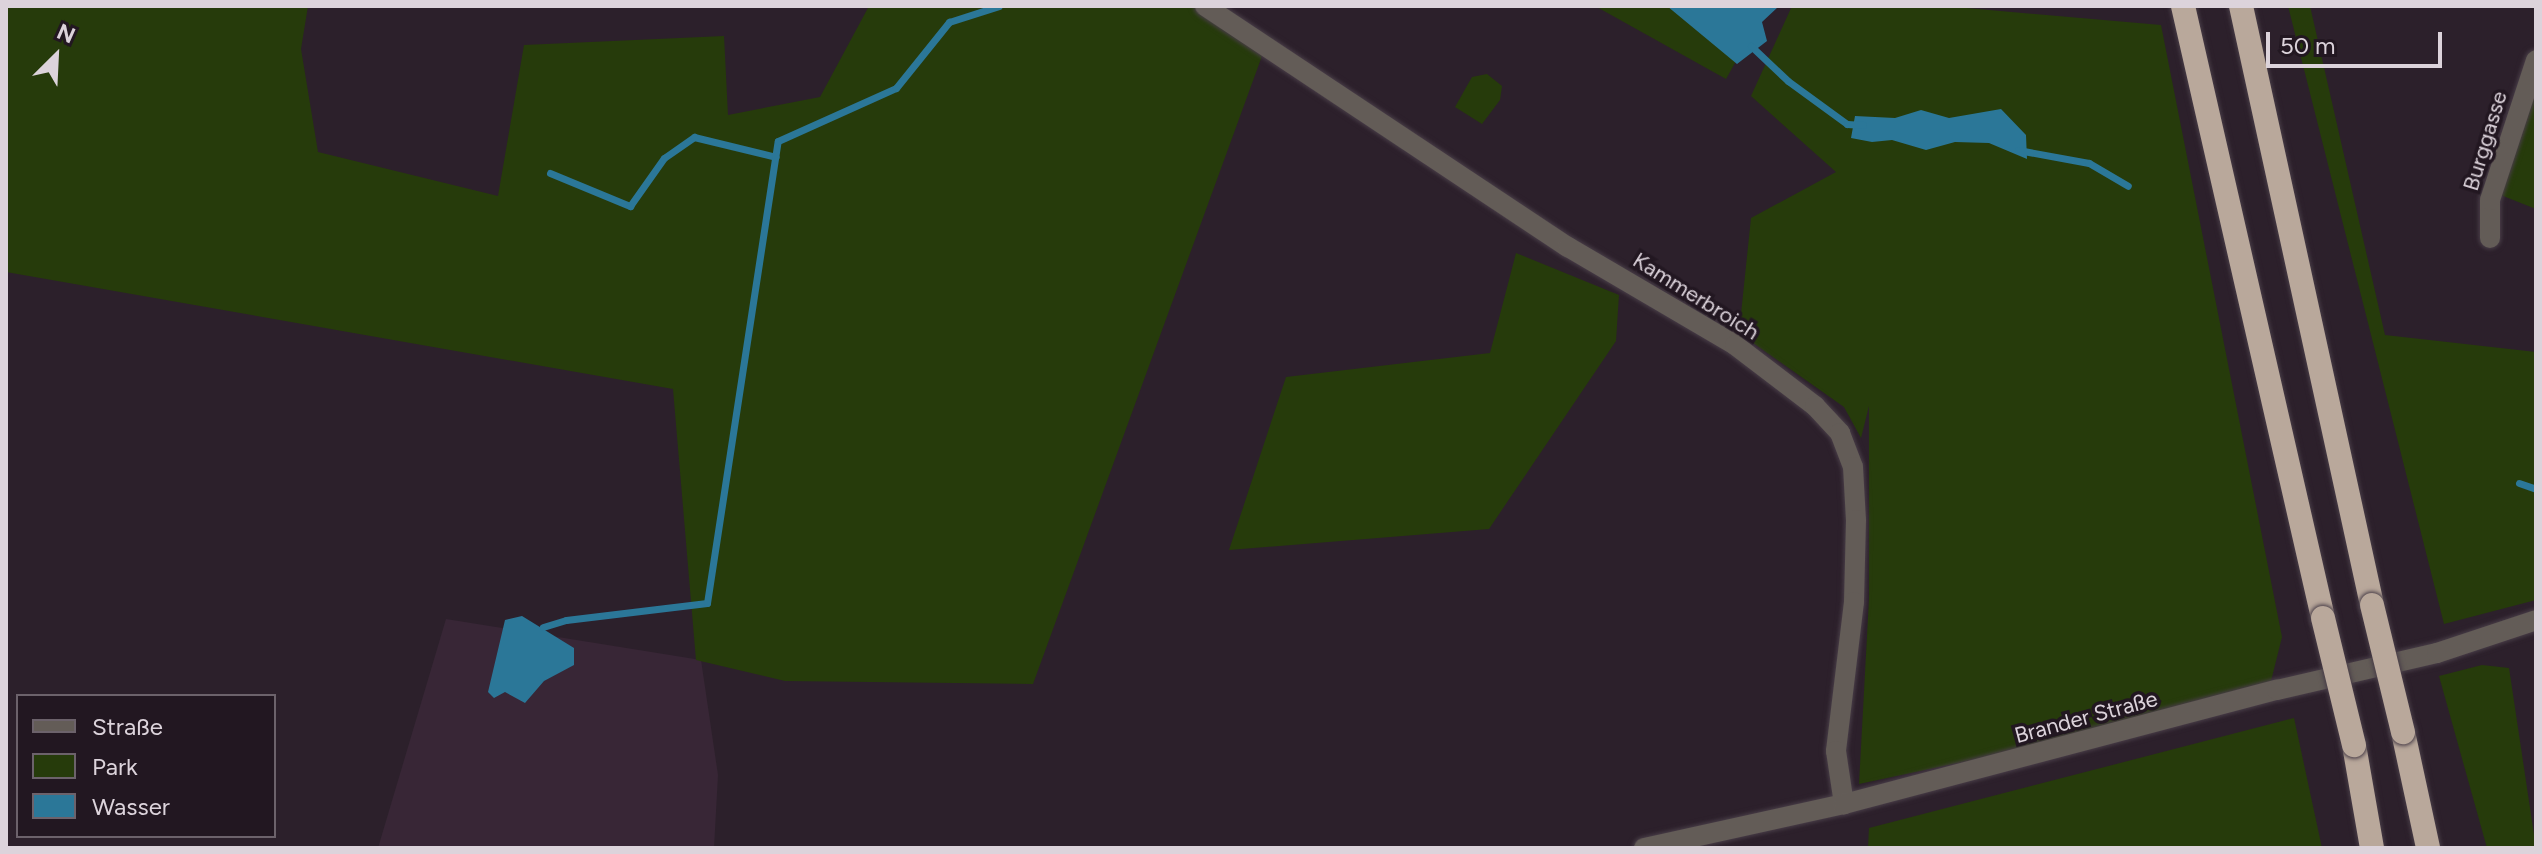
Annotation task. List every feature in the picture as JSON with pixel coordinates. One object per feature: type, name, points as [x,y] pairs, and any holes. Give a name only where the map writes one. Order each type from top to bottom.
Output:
[{"type":"highway","points":[[2183,6],[2354,745],[2372,848]]},
{"type":"highway","points":[[2241,6],[2428,848]]},
{"type":"street","name":"Kammerbroich","points":[[1205,6],[1568,247],[1735,345],[1815,406],[1840,433],[1853,467],[1856,520],[1854,602],[1836,751],[1844,804]]},
{"type":"street","name":"Burggasse","points":[[2490,238],[2490,200],[2536,60]]},
{"type":"street","name":"Brander Straße","points":[[1644,848],[1844,804],[2277,690],[2437,653],[2536,620]]},
{"type":"shaded area","points":[[446,619],[701,660],[718,775],[714,848],[378,848]]},
{"type":"green space","points":[[6,6],[308,6],[301,49],[318,152],[498,196],[524,45],[724,36],[728,115],[820,97],[869,6],[1194,6],[1262,56],[1033,684],[785,681],[696,660],[673,389],[6,272]]},
{"type":"green space","points":[[1595,6],[1767,6],[1726,79]]},
{"type":"green space","points":[[1792,6],[1944,6],[2161,25],[2282,637],[2271,681],[1972,760],[1859,784],[1869,599],[1869,406],[1861,438],[1844,407],[1739,333],[1751,218],[1836,172],[1751,96]]},
{"type":"green space","points":[[2288,6],[2310,6],[2385,335],[2536,352],[2536,600],[2444,624]]},
{"type":"green space","points":[[1487,74],[1502,86],[1500,100],[1482,124],[1455,107],[1472,77]]},
{"type":"green space","points":[[2536,85],[2536,209],[2498,194]]},
{"type":"green space","points":[[1516,253],[1619,295],[1616,341],[1489,529],[1229,550],[1286,377],[1490,353]]},
{"type":"green space","points":[[2482,665],[2509,668],[2536,848],[2487,848],[2439,676]]},
{"type":"green space","points":[[2294,718],[2322,848],[1868,848],[1869,828]]},
{"type":"water","points":[[1667,6],[1778,7],[1762,22],[1767,41],[1737,64]]},
{"type":"water","points":[[2001,109],[2026,135],[2027,159],[1989,143],[1955,142],[1926,150],[1892,140],[1872,142],[1851,138],[1855,116],[1895,118],[1921,110],[1949,118]]},
{"type":"water","points":[[522,616],[574,648],[574,665],[544,681],[525,703],[505,692],[494,698],[488,692],[505,620]]},
{"type":"waterway","points":[[543,627],[566,620],[707,603],[778,141],[896,88],[949,22],[999,6]]},
{"type":"waterway","points":[[1751,46],[1788,81],[1847,124],[1863,125]]},
{"type":"waterway","points":[[550,173],[630,206],[664,158],[694,137],[776,157]]},
{"type":"waterway","points":[[2018,150],[2089,163],[2128,186]]},
{"type":"waterway","points":[[2519,483],[2536,489]]}]
